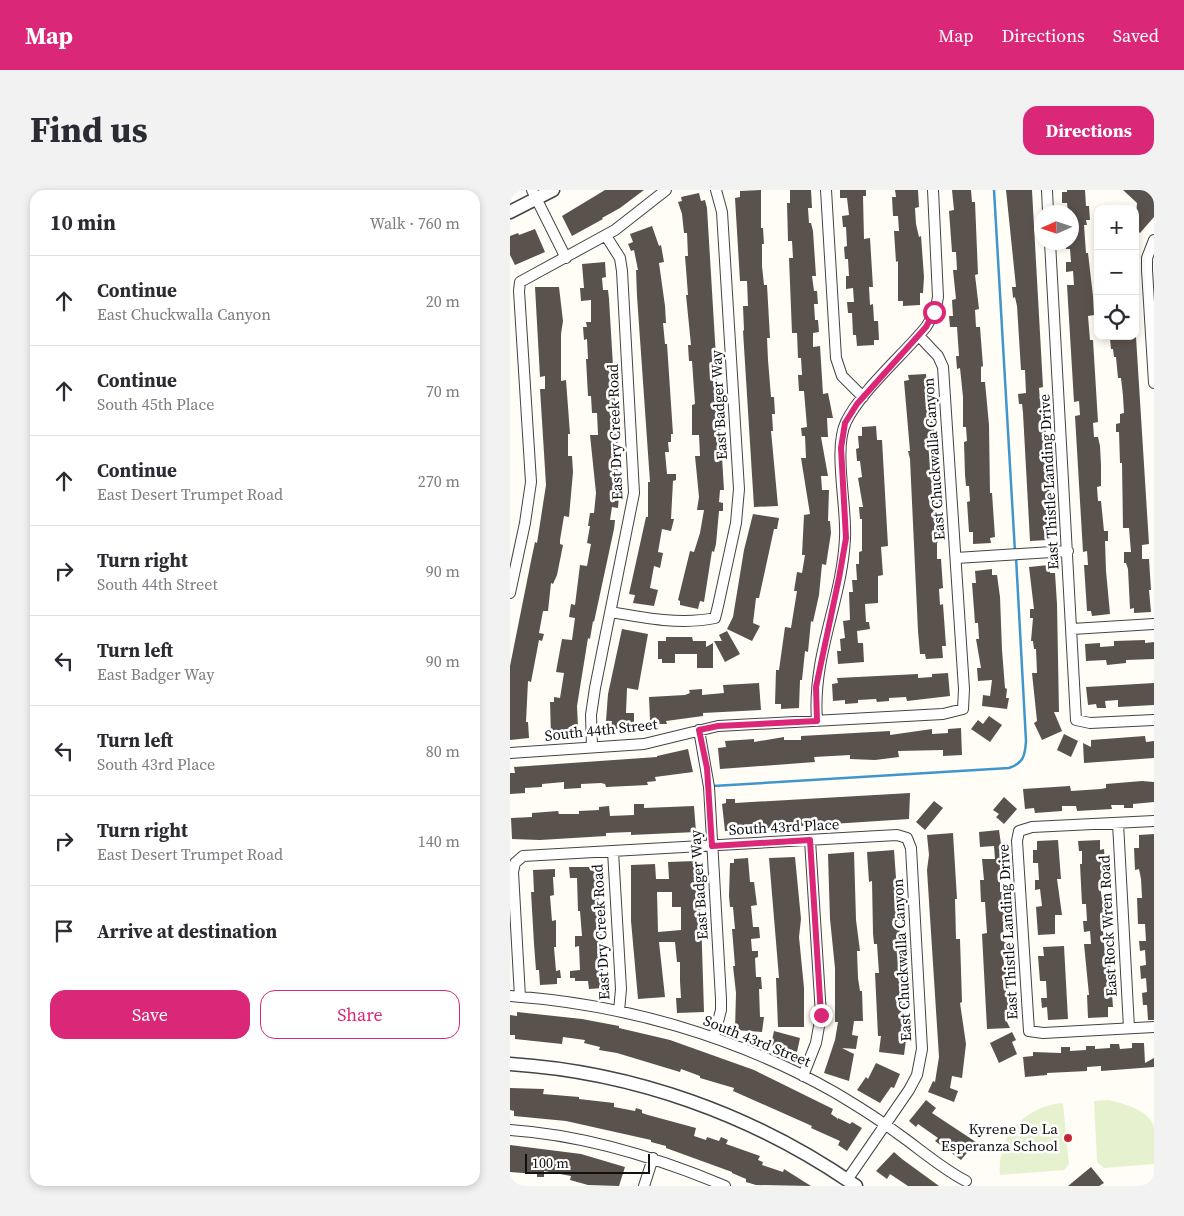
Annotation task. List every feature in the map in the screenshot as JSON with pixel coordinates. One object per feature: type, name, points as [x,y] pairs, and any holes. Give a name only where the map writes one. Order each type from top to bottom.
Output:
[{"type":"street","points":[[510,212],[535,194],[553,190]]},
{"type":"street","points":[[510,593],[531,482],[520,282],[606,236],[666,190]]},
{"type":"street","name":"East Badger Way","points":[[611,612],[667,619],[703,621],[715,618],[736,523],[739,489],[722,212],[716,190]]},
{"type":"street","points":[[826,190],[836,358],[842,376],[863,397]]},
{"type":"street","points":[[817,721],[816,687],[846,538],[841,448],[845,423],[863,397],[919,336],[934,312],[938,297],[933,190]]},
{"type":"street","points":[[1047,190],[1048,205]]},
{"type":"street","points":[[535,194],[566,258]]},
{"type":"street","name":"East Dry Creek Road","points":[[592,747],[591,715],[634,493],[622,270],[620,258],[606,236]]},
{"type":"street","points":[[1154,240],[1147,258],[1147,270],[1154,383]]},
{"type":"street","name":"East Thistle Landing Drive","points":[[1050,250],[1076,720],[1090,723],[1154,720]]},
{"type":"street","name":"East Chuckwalla Canyon","points":[[919,336],[938,356],[943,367],[964,689],[963,710]]},
{"type":"street","points":[[956,558],[1068,551]]},
{"type":"street","points":[[1072,629],[1154,624]]},
{"type":"street","name":"South 44th Street","points":[[510,753],[644,744],[718,726],[943,714],[963,710]]},
{"type":"street","name":"East Badger Way","points":[[699,730],[707,768],[721,999],[720,1018],[714,1037]]},
{"type":"street","points":[[1118,823],[1154,821]]},
{"type":"street","name":"East Thistle Landing Drive","points":[[1118,823],[1032,828],[1019,831],[1017,841],[1029,1031],[1043,1033],[1129,1028]]},
{"type":"street","name":"East Rock Wren Road","points":[[1118,823],[1129,1028]]},
{"type":"street","name":"South 43rd Place","points":[[515,996],[513,872],[515,862],[523,856],[897,835],[907,838]]},
{"type":"street","name":"East Chuckwalla Canyon","points":[[852,1183],[917,1075],[922,1049],[911,848],[907,838]]},
{"type":"street","points":[[803,1076],[816,1043],[821,1015],[810,840]]},
{"type":"street","name":"East Dry Creek Road","points":[[613,851],[621,989],[619,1011]]},
{"type":"street","name":"South 43rd Street","points":[[515,996],[619,1011],[714,1037],[803,1076],[886,1125],[951,1173],[966,1181]]},
{"type":"street","points":[[1129,1028],[1154,1027]]},
{"type":"street","points":[[510,1064],[577,1071],[678,1096],[762,1130],[852,1183]]},
{"type":"street","points":[[510,1130],[589,1141],[654,1158],[725,1186]]},
{"type":"street","points":[[644,1186],[654,1158]]},
{"type":"green space","points":[[1108,1100],[1135,1108],[1151,1121],[1154,1127],[1154,1164],[1104,1168],[1097,1162],[1094,1101]]},
{"type":"green space","points":[[1063,1103],[1069,1164],[1064,1170],[1000,1175],[1003,1147],[1008,1135],[1016,1125],[1037,1110]]},
{"type":"building","points":[[605,190],[644,190],[603,219],[572,236],[562,216]]},
{"type":"building","points":[[761,190],[761,228],[763,228],[764,244],[762,244],[762,266],[764,285],[767,285],[770,338],[767,338],[768,360],[771,397],[774,397],[775,414],[772,414],[773,431],[771,431],[778,506],[754,507],[743,331],[743,306],[748,306],[747,281],[740,281],[735,198],[740,197],[740,191]]},
{"type":"building","points":[[790,190],[811,190],[812,208],[808,208],[809,223],[811,223],[813,231],[816,276],[812,276],[814,291],[817,291],[818,304],[814,304],[815,320],[818,320],[819,332],[813,333],[813,347],[820,346],[823,394],[828,393],[833,418],[827,418],[828,437],[821,437],[828,476],[821,476],[822,490],[829,490],[828,521],[830,521],[831,533],[826,565],[822,564],[819,595],[813,622],[811,621],[808,652],[805,651],[802,680],[800,680],[799,708],[781,709],[781,704],[775,704],[776,670],[779,670],[785,627],[791,628],[797,591],[794,591],[797,572],[802,573],[805,555],[802,555],[804,515],[810,514],[801,458],[806,458],[805,436],[802,436],[801,428],[807,427],[804,391],[799,391],[798,375],[802,375],[801,358],[798,358],[797,333],[792,333],[789,258],[793,258],[792,241],[788,241],[787,203],[790,203]]},
{"type":"building","points":[[840,190],[866,190],[866,196],[863,196],[864,239],[870,238],[873,287],[869,287],[870,305],[873,304],[874,321],[878,321],[879,340],[874,340],[874,345],[857,346],[856,335],[853,335],[852,313],[848,313],[847,302],[854,302],[853,288],[846,289],[846,276],[849,276],[848,259],[845,259],[844,247],[847,246],[846,227],[843,227],[842,216],[849,215],[847,198],[840,198]]},
{"type":"building","points":[[895,190],[918,190],[919,207],[915,208],[916,224],[919,237],[921,236],[924,277],[923,293],[920,293],[920,305],[903,306],[903,301],[898,301],[898,261],[896,262],[894,231],[899,231],[898,216],[893,216],[892,197],[896,197]]},
{"type":"building","points":[[952,190],[971,190],[972,202],[975,202],[978,274],[975,275],[979,309],[975,310],[976,327],[980,327],[983,366],[981,367],[981,382],[985,382],[989,425],[990,493],[992,493],[995,537],[990,538],[991,543],[973,544],[973,532],[969,532],[967,502],[970,501],[969,486],[966,486],[964,442],[967,441],[966,427],[963,427],[963,397],[960,368],[957,369],[956,356],[959,356],[957,327],[950,327],[949,316],[953,316],[952,300],[956,299],[953,270],[957,270],[956,252],[952,252],[949,211],[954,210]]},
{"type":"building","points":[[1006,190],[1032,190],[1043,387],[1039,388],[1040,401],[1044,400],[1052,531],[1048,532],[1048,540],[1030,541],[1023,413],[1022,404],[1019,404],[1018,394],[1026,393],[1025,370],[1021,370],[1017,306],[1015,297],[1013,298],[1012,287],[1016,287]]},
{"type":"building","points":[[1067,190],[1085,190],[1086,206],[1089,206],[1090,220],[1086,220],[1087,225],[1084,225],[1094,315],[1088,316],[1090,340],[1093,340],[1098,422],[1093,423],[1094,437],[1098,437],[1100,446],[1101,486],[1097,487],[1098,501],[1101,501],[1104,531],[1108,531],[1108,541],[1105,541],[1110,614],[1092,616],[1091,611],[1087,611],[1084,565],[1088,565],[1087,551],[1083,552],[1075,416],[1080,415],[1079,401],[1074,402],[1067,285],[1074,285],[1073,271],[1066,272],[1066,262],[1071,262],[1070,250],[1079,250],[1079,205],[1062,203],[1062,192],[1067,192]]},
{"type":"building","points":[[1123,190],[1154,190],[1154,217],[1140,233],[1139,205],[1137,205]]},
{"type":"building","points":[[699,193],[701,201],[705,200],[707,208],[724,490],[720,490],[719,502],[723,503],[723,511],[719,511],[716,544],[714,552],[712,551],[704,602],[700,601],[698,609],[680,605],[678,600],[690,551],[694,552],[700,533],[704,510],[697,510],[699,497],[695,456],[700,456],[699,435],[692,435],[692,405],[695,404],[692,361],[689,361],[688,345],[691,345],[686,295],[688,295],[685,256],[688,256],[687,233],[684,233],[682,214],[678,202],[682,201],[681,197]]},
{"type":"building","points":[[652,226],[659,246],[661,245],[664,262],[659,263],[665,306],[666,323],[663,323],[665,344],[667,344],[673,434],[671,434],[671,442],[668,442],[669,452],[665,452],[667,474],[676,474],[676,480],[673,481],[671,519],[674,519],[671,531],[662,529],[658,552],[663,553],[660,568],[654,566],[650,588],[658,590],[654,606],[633,603],[635,595],[629,594],[646,517],[648,517],[648,482],[650,482],[637,296],[636,270],[638,270],[634,250],[631,251],[628,244],[633,242],[630,234]]},
{"type":"building","points":[[535,229],[545,252],[515,265],[510,255],[510,236]]},
{"type":"building","points":[[605,262],[606,277],[602,278],[603,290],[608,290],[609,299],[618,451],[617,481],[620,481],[618,508],[612,507],[610,520],[615,520],[614,529],[590,639],[588,638],[577,706],[578,727],[572,728],[572,735],[551,736],[550,702],[554,702],[554,697],[560,698],[564,673],[556,672],[562,639],[572,640],[575,618],[569,617],[571,604],[575,605],[580,565],[587,566],[591,544],[587,543],[590,526],[588,526],[590,513],[594,513],[596,493],[590,435],[598,435],[597,413],[592,413],[591,396],[588,396],[587,339],[584,340],[583,327],[587,327],[586,322],[591,322],[591,300],[581,301],[580,288],[584,288],[582,264]]},
{"type":"building","points":[[535,287],[559,287],[563,321],[561,334],[561,381],[566,380],[570,434],[568,434],[568,456],[572,456],[573,472],[569,517],[564,516],[560,540],[560,544],[563,545],[557,575],[553,584],[551,583],[548,611],[543,611],[539,633],[544,634],[542,641],[539,640],[531,682],[528,681],[526,722],[528,722],[529,738],[510,740],[510,666],[535,542],[537,543],[546,485],[540,389],[545,389],[545,376],[540,377]]},
{"type":"building","points":[[1110,340],[1136,340],[1149,544],[1142,545],[1142,559],[1149,559],[1151,612],[1134,613],[1134,608],[1130,609],[1128,569],[1126,563],[1124,563],[1124,552],[1131,552],[1129,528],[1123,528],[1122,463],[1120,463],[1119,432],[1116,432],[1116,424],[1120,423],[1120,414],[1124,413],[1123,396],[1121,378],[1118,378],[1116,357],[1114,357],[1113,349],[1111,349]]},
{"type":"building","points":[[926,374],[931,398],[928,399],[929,416],[933,416],[934,428],[936,487],[933,487],[934,501],[938,501],[939,534],[937,559],[941,559],[943,588],[939,589],[940,605],[943,604],[946,646],[942,646],[943,658],[926,659],[925,654],[920,654],[918,631],[910,459],[908,451],[910,451],[904,381],[909,380],[908,375]]},
{"type":"building","points":[[876,426],[877,440],[882,440],[888,546],[881,547],[883,575],[878,576],[878,603],[865,604],[866,622],[869,622],[870,629],[857,631],[858,643],[863,643],[864,662],[838,664],[837,651],[841,651],[840,639],[845,638],[843,621],[850,620],[849,592],[853,592],[852,580],[857,580],[856,564],[859,564],[859,552],[862,551],[862,519],[860,519],[859,507],[863,507],[858,478],[862,477],[860,461],[857,461],[858,436],[862,436],[862,427]]},
{"type":"building","points":[[753,514],[779,518],[777,529],[774,529],[759,598],[756,598],[753,623],[760,626],[752,641],[727,629],[733,617],[744,550]]},
{"type":"building","points":[[1049,565],[1050,573],[1055,573],[1057,604],[1059,712],[1054,712],[1062,731],[1042,740],[1034,723],[1037,721],[1032,673],[1037,673],[1036,649],[1034,649],[1033,641],[1031,641],[1033,618],[1030,618],[1030,609],[1034,609],[1029,567]]},
{"type":"building","points":[[992,569],[992,575],[997,575],[1000,597],[1005,688],[1007,689],[1006,698],[1009,698],[1007,709],[982,706],[983,695],[990,696],[992,680],[978,681],[977,668],[981,668],[976,639],[979,639],[978,623],[975,623],[972,583],[976,583],[975,571]]},
{"type":"building","points":[[622,629],[648,634],[638,690],[627,688],[626,713],[634,713],[634,725],[630,725],[630,729],[611,729],[612,721],[606,721],[608,694]]},
{"type":"building","points":[[727,631],[740,654],[725,662],[714,641],[722,641],[719,635]]},
{"type":"building","points":[[666,637],[692,637],[693,641],[706,641],[706,647],[713,643],[713,668],[697,668],[697,654],[675,654],[675,663],[662,663],[662,659],[658,659],[658,641],[666,641]]},
{"type":"building","points":[[1145,640],[1145,643],[1154,642],[1154,659],[1126,660],[1126,663],[1107,665],[1106,660],[1086,661],[1085,644],[1100,643],[1100,647],[1114,646],[1114,641]]},
{"type":"building","points":[[948,673],[950,696],[907,701],[906,697],[889,698],[889,701],[877,702],[876,699],[858,700],[858,703],[845,704],[845,700],[833,701],[832,684],[838,683],[837,678],[918,674],[918,678],[932,677],[932,674]]},
{"type":"building","points":[[759,683],[761,710],[703,713],[703,716],[666,721],[667,724],[658,724],[658,719],[650,720],[649,697],[685,695],[690,693],[689,690],[702,689],[702,695],[724,693],[723,685]]},
{"type":"building","points":[[1154,683],[1154,705],[1118,707],[1118,700],[1105,701],[1106,708],[1097,708],[1096,704],[1088,705],[1086,687]]},
{"type":"building","points":[[989,716],[1002,725],[990,742],[971,729],[978,720],[983,724]]},
{"type":"building","points":[[961,728],[962,755],[943,756],[943,750],[898,751],[899,757],[875,760],[850,759],[850,755],[814,757],[815,762],[720,769],[718,748],[726,747],[725,741],[754,739],[754,742],[784,737],[784,740],[801,740],[801,736],[890,731],[890,735],[932,729],[932,734],[948,733],[948,729]]},
{"type":"building","points":[[1064,734],[1078,741],[1071,757],[1057,750]]},
{"type":"building","points":[[1145,736],[1146,742],[1154,741],[1154,758],[1084,763],[1083,743],[1091,747],[1091,740]]},
{"type":"building","points":[[688,749],[693,772],[655,777],[656,781],[647,782],[648,785],[606,787],[605,784],[601,783],[581,784],[581,788],[564,789],[564,782],[542,784],[542,787],[525,788],[525,793],[510,794],[510,773],[515,773],[514,767],[657,757]]},
{"type":"building","points":[[1154,782],[1154,802],[1133,804],[1133,808],[1124,808],[1124,805],[1111,805],[1112,809],[1077,811],[1076,806],[1062,806],[1062,811],[1035,813],[1034,808],[1025,809],[1023,789],[1070,786],[1071,791],[1101,789],[1106,788],[1106,784]]},
{"type":"building","points":[[910,793],[909,819],[725,831],[722,804],[726,803],[726,799],[735,799],[735,803]]},
{"type":"building","points":[[1004,797],[1017,809],[1004,824],[996,817],[999,814],[993,810]]},
{"type":"building","points":[[934,801],[943,808],[925,830],[916,822]]},
{"type":"building","points":[[634,804],[644,804],[644,808],[694,806],[696,832],[631,835],[631,832],[606,833],[606,836],[540,840],[512,839],[511,818],[532,817],[532,813],[558,811],[559,814],[579,814],[579,811],[599,810],[599,807],[609,806],[610,816],[634,815]]},
{"type":"building","points":[[999,830],[1005,873],[1000,873],[1000,892],[1006,892],[1006,923],[1003,923],[1004,942],[1008,942],[1009,952],[1003,952],[1004,965],[1009,965],[1010,977],[1005,978],[1006,994],[1011,993],[1012,1018],[1005,1018],[1010,1028],[987,1029],[982,934],[987,933],[985,902],[981,902],[980,880],[984,880],[982,859],[995,859],[994,846],[980,847],[979,832]]},
{"type":"building","points":[[953,833],[957,899],[955,899],[956,939],[960,939],[962,1002],[960,1003],[966,1044],[962,1078],[952,1076],[950,1088],[958,1091],[954,1102],[928,1092],[933,1081],[935,1082],[939,1057],[927,870],[929,855],[927,835]]},
{"type":"building","points":[[1154,834],[1154,1020],[1148,1020],[1147,1005],[1143,1005],[1142,993],[1147,992],[1146,978],[1141,979],[1140,966],[1146,965],[1145,950],[1140,951],[1139,941],[1146,941],[1145,924],[1138,924],[1137,898],[1142,898],[1141,879],[1139,869],[1135,870],[1134,848],[1139,848],[1139,835]]},
{"type":"building","points":[[1058,840],[1061,879],[1057,879],[1062,915],[1055,915],[1055,934],[1038,935],[1036,907],[1042,906],[1040,889],[1035,890],[1035,880],[1039,880],[1038,863],[1033,863],[1033,850],[1037,850],[1037,841]]},
{"type":"building","points":[[1100,840],[1100,850],[1104,849],[1106,876],[1101,876],[1103,903],[1107,903],[1108,928],[1103,929],[1105,956],[1110,956],[1111,977],[1107,977],[1108,994],[1112,994],[1113,1007],[1108,1007],[1108,1017],[1088,1018],[1087,995],[1089,995],[1084,944],[1091,944],[1090,931],[1084,932],[1083,921],[1087,921],[1086,904],[1082,904],[1080,864],[1082,864],[1082,851],[1079,851],[1078,841]]},
{"type":"building","points":[[894,850],[907,1033],[904,1055],[879,1052],[881,1036],[878,1036],[875,973],[879,973],[877,944],[874,944],[873,933],[872,881],[869,882],[867,852]]},
{"type":"building","points":[[854,852],[856,920],[860,951],[857,951],[858,978],[860,991],[862,991],[863,1021],[854,1021],[852,1035],[858,1036],[856,1049],[842,1048],[854,1054],[849,1081],[824,1073],[835,1040],[838,1022],[835,1022],[835,968],[830,919],[828,854]]},
{"type":"building","points":[[795,857],[801,919],[799,937],[804,988],[804,1027],[778,1027],[776,978],[779,978],[769,858]]},
{"type":"building","points":[[748,858],[750,882],[754,882],[757,905],[751,906],[753,927],[759,927],[760,938],[751,939],[752,951],[758,951],[758,957],[755,958],[756,977],[761,977],[762,989],[759,989],[760,1017],[764,1017],[762,1032],[735,1030],[736,993],[732,929],[735,929],[733,907],[730,907],[729,896],[730,863],[734,863],[734,859]]},
{"type":"building","points":[[695,861],[701,916],[704,1012],[677,1013],[676,998],[681,998],[680,962],[677,962],[675,942],[659,942],[665,997],[638,999],[631,921],[631,865],[655,864],[656,879],[669,879],[668,862]],"holes":[[[657,892],[672,892],[672,907],[681,907],[681,930],[658,932]]]},
{"type":"building","points":[[569,867],[590,867],[590,870],[595,870],[601,914],[599,914],[603,948],[603,988],[589,989],[588,981],[575,981],[575,978],[570,978],[570,971],[580,970],[579,946],[575,947],[575,936],[582,936],[580,911],[578,911],[577,878],[570,878]]},
{"type":"building","points":[[555,869],[555,877],[553,877],[554,895],[550,896],[552,921],[556,920],[556,947],[554,947],[556,971],[560,970],[561,978],[557,978],[557,984],[540,985],[539,970],[536,970],[534,944],[531,892],[534,892],[533,870]]},
{"type":"building","points":[[1064,946],[1068,1019],[1048,1020],[1047,1007],[1042,1008],[1041,998],[1047,998],[1046,981],[1040,981],[1038,956],[1044,956],[1043,947]]},
{"type":"building","points":[[517,1012],[582,1019],[619,1026],[619,1028],[670,1040],[754,1070],[833,1109],[831,1114],[837,1120],[838,1118],[850,1124],[852,1122],[862,1128],[847,1151],[838,1145],[840,1141],[811,1128],[812,1126],[733,1091],[734,1088],[700,1078],[700,1076],[681,1069],[680,1072],[617,1053],[599,1050],[600,1047],[584,1043],[585,1040],[563,1037],[562,1044],[515,1039],[515,1035],[510,1035],[510,1015],[517,1016]]},
{"type":"building","points":[[774,1031],[800,1038],[797,1052],[771,1045]]},
{"type":"building","points":[[1012,1032],[1016,1040],[1012,1042],[1017,1054],[999,1063],[990,1043]]},
{"type":"building","points":[[1132,1043],[1144,1043],[1145,1063],[1154,1058],[1154,1067],[1101,1071],[1101,1066],[1087,1067],[1087,1071],[1047,1073],[1047,1075],[1025,1077],[1023,1057],[1033,1056],[1033,1052],[1061,1053],[1061,1047],[1070,1047],[1070,1051],[1086,1050],[1086,1046],[1095,1046],[1095,1049],[1110,1048],[1110,1044],[1119,1044],[1120,1049],[1132,1048]]},
{"type":"building","points":[[876,1063],[900,1074],[894,1088],[891,1087],[880,1103],[857,1090],[866,1077],[868,1079]]},
{"type":"building","points":[[510,1088],[544,1089],[543,1094],[579,1097],[579,1099],[614,1103],[614,1107],[635,1111],[636,1108],[648,1115],[696,1128],[694,1136],[706,1140],[707,1137],[719,1141],[721,1137],[728,1140],[726,1144],[760,1156],[758,1160],[763,1162],[762,1165],[783,1172],[784,1169],[811,1186],[756,1185],[746,1182],[746,1179],[732,1172],[666,1148],[666,1146],[651,1142],[651,1140],[566,1121],[514,1116],[514,1111],[510,1110]]},
{"type":"building","points":[[926,1100],[936,1108],[932,1113],[976,1142],[961,1160],[935,1141],[938,1138],[918,1124],[916,1127],[909,1121]]},
{"type":"building","points":[[510,1145],[581,1154],[625,1167],[619,1186],[588,1185],[570,1180],[571,1176],[544,1171],[544,1177],[537,1177],[537,1174],[510,1172]]},
{"type":"building","points":[[894,1152],[939,1186],[908,1186],[890,1174],[887,1179],[876,1171]]},
{"type":"building","points":[[1091,1167],[1104,1183],[1099,1186],[1068,1186]]},
{"type":"waterway","points":[[994,190],[1015,552]]},
{"type":"waterway","points":[[713,786],[1009,768],[1018,764],[1023,758],[1026,741],[1016,557]]},
{"type":"place","name":"Kyrene De La Esperanza School","points":[[1068,1138]]},
{"type":"route","points":[[821,1015],[810,840],[712,846],[707,768],[699,730],[718,726],[817,721],[816,687],[846,538],[841,448],[845,423],[857,404],[910,347],[926,327],[934,312]]}]
